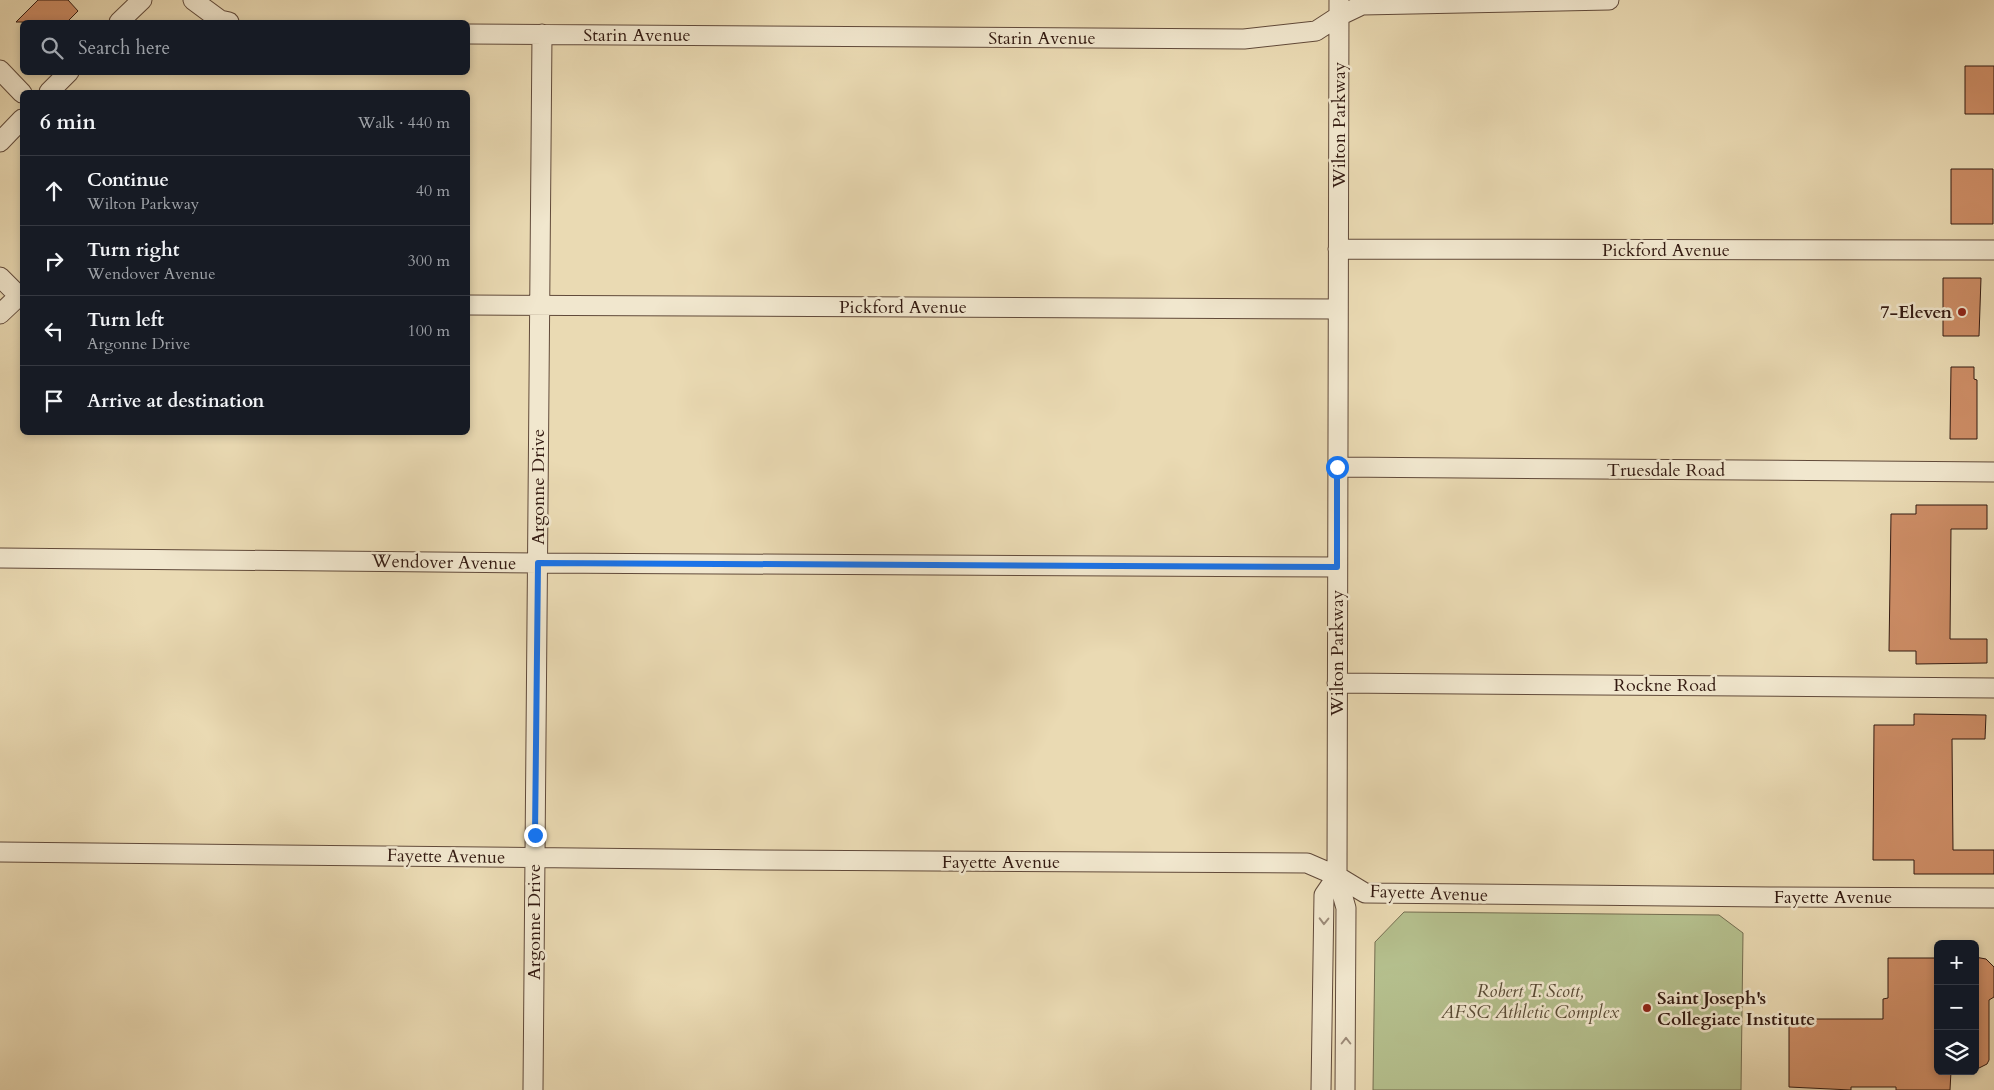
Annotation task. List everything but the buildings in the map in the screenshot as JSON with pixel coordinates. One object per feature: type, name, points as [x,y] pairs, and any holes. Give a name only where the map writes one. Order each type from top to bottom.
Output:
[{"type":"street","points":[[121,20],[142,0]]},
{"type":"street","points":[[193,0],[220,20]]},
{"type":"street","name":"Starin Avenue","points":[[470,34],[1244,39],[1316,31],[1339,8],[1362,5],[1609,0]]},
{"type":"street","name":"Wilton Parkway","points":[[1339,8],[1337,876],[1346,908],[1345,1090]]},
{"type":"street","name":"Argonne Drive","points":[[533,1090],[542,34]]},
{"type":"street","points":[[0,70],[20,91]]},
{"type":"street","points":[[50,90],[66,75]]},
{"type":"street","points":[[0,142],[20,121]]},
{"type":"street","name":"Pickford Avenue","points":[[1338,249],[1994,250]]},
{"type":"street","points":[[0,277],[20,297]]},
{"type":"street","points":[[0,314],[20,299]]},
{"type":"street","name":"Pickford Avenue","points":[[470,305],[1338,310]]},
{"type":"street","name":"Truesdale Road","points":[[1337,467],[1994,472]]},
{"type":"street","name":"Wendover Avenue","points":[[0,558],[1337,567]]},
{"type":"street","name":"Rockne Road","points":[[1337,683],[1994,688]]},
{"type":"street","name":"Fayette Avenue","points":[[0,852],[534,858],[1307,863],[1337,876],[1365,893],[1770,898],[1994,898]]},
{"type":"street","points":[[1320,1090],[1324,895],[1337,876]]},
{"type":"green space","name":"Robert T. Scott, AFSC Athletic Complex","points":[[1404,912],[1719,915],[1743,933],[1741,1090],[1373,1090],[1375,942]]},
{"type":"place","name":"7-Eleven","points":[[1962,312]]},
{"type":"place","name":"Saint Joseph's Collegiate Institute","points":[[1647,1008]]},
{"type":"route","points":[[535,835],[538,563],[1337,567],[1337,467]]}]
